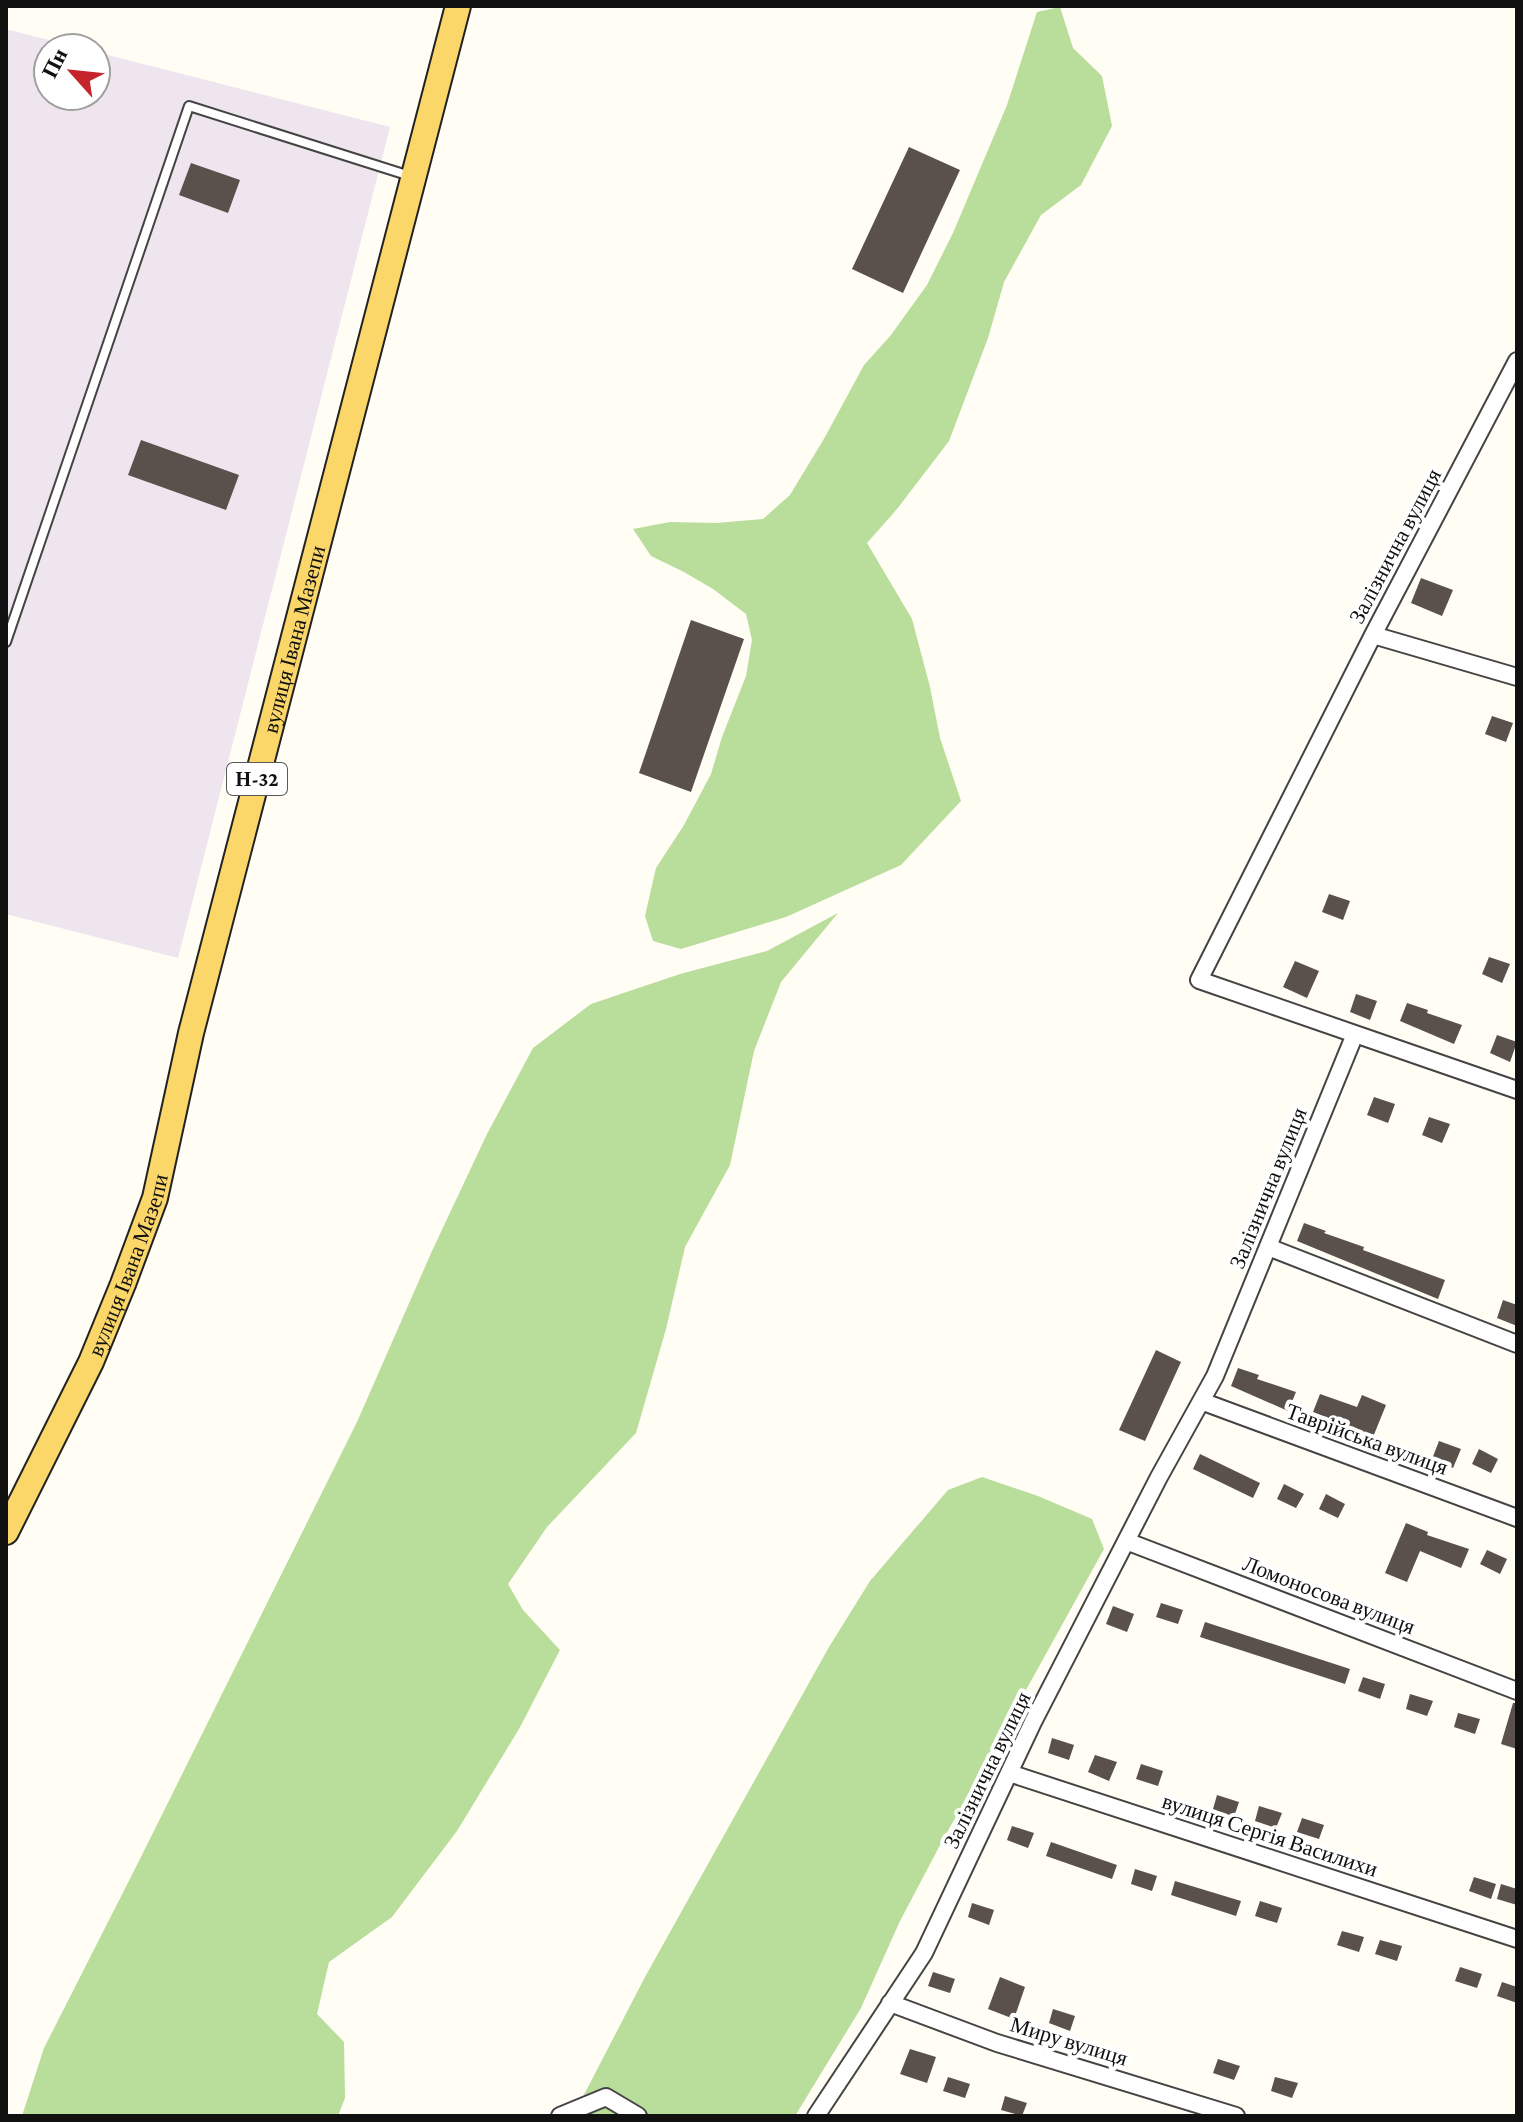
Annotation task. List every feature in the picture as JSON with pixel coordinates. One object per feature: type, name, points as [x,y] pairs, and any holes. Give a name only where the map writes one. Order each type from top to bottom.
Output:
[{"type":"main road","name":"вулиця Івана Мазепи","points":[[6,1532],[91,1362],[155,1198],[191,1033],[458,6]]},
{"type":"street","name":"Залізнична вулиця","points":[[816,2116],[924,1953],[1009,1773],[1126,1541],[1215,1376],[1355,1034],[1199,980],[1373,635],[1517,361]]},
{"type":"street","points":[[1373,635],[1517,677]]},
{"type":"street","points":[[1355,1034],[1517,1090]]},
{"type":"street","points":[[1268,1247],[1517,1344]]},
{"type":"street","name":"Таврійська вулиця","points":[[1201,1401],[1517,1518]]},
{"type":"street","name":"Ломоносова вулиця","points":[[1126,1541],[1517,1691]]},
{"type":"street","name":"вулиця Сергія Василихи","points":[[1009,1773],[1517,1939]]},
{"type":"street","name":"Миру вулиця","points":[[890,2003],[997,2043],[1236,2116]]},
{"type":"street","points":[[560,2116],[606,2097],[638,2116]]},
{"type":"lane","points":[[6,642],[189,106],[414,178]]},
{"type":"shaded area","points":[[6,29],[32,36],[32,112],[112,112],[112,56],[390,127],[178,958],[6,914]]},
{"type":"green space","points":[[1060,7],[1073,48],[1102,76],[1112,126],[1081,185],[1041,215],[1004,282],[988,338],[949,441],[867,543],[912,619],[940,738],[961,801],[901,865],[786,917],[681,949],[653,941],[645,916],[656,868],[684,825],[711,774],[746,676],[752,640],[746,614],[713,589],[651,556],[633,529],[670,522],[716,523],[763,519],[790,495],[864,365],[891,335],[927,285],[953,233],[1007,105],[1037,12]]},
{"type":"green space","points":[[838,913],[781,982],[754,1051],[730,1165],[685,1247],[666,1329],[636,1433],[547,1527],[508,1584],[523,1610],[560,1650],[519,1729],[457,1831],[392,1917],[329,1962],[317,2014],[344,2042],[345,2098],[338,2116],[22,2116],[44,2048],[357,1422],[487,1134],[533,1048],[591,1004],[680,974],[767,951]]},
{"type":"green space","points":[[982,1477],[1092,1519],[1104,1549],[939,1847],[900,1921],[861,2008],[795,2116],[573,2116],[645,1977],[829,1647],[870,1581],[948,1490]]},
{"type":"building","points":[[909,147],[960,170],[903,293],[852,269]]},
{"type":"building","points":[[191,163],[240,180],[228,213],[179,195]]},
{"type":"building","points":[[141,440],[239,475],[226,510],[128,475]]},
{"type":"building","points":[[1421,578],[1453,590],[1442,616],[1411,603]]},
{"type":"building","points":[[691,620],[744,639],[691,792],[639,773]]},
{"type":"building","points":[[1492,716],[1513,723],[1506,742],[1485,734]]},
{"type":"building","points":[[1329,894],[1350,901],[1343,920],[1322,912]]},
{"type":"building","points":[[1489,957],[1510,964],[1502,983],[1482,974]]},
{"type":"building","points":[[1295,961],[1319,971],[1307,998],[1283,987]]},
{"type":"building","points":[[1356,994],[1377,1001],[1370,1020],[1350,1012]]},
{"type":"building","points":[[1407,1003],[1462,1025],[1454,1044],[1400,1021]]},
{"type":"building","points":[[1497,1035],[1517,1042],[1510,1062],[1490,1053]]},
{"type":"building","points":[[1374,1097],[1395,1104],[1388,1123],[1367,1115]]},
{"type":"building","points":[[1429,1117],[1450,1124],[1442,1143],[1422,1135]]},
{"type":"building","points":[[1304,1223],[1364,1247],[1363,1250],[1445,1280],[1438,1299],[1297,1241]]},
{"type":"building","points":[[1503,1300],[1517,1305],[1517,1326],[1497,1318]]},
{"type":"building","points":[[1156,1350],[1181,1362],[1145,1441],[1119,1430]]},
{"type":"building","points":[[1238,1368],[1259,1375],[1257,1379],[1296,1392],[1288,1411],[1231,1386]]},
{"type":"building","points":[[1320,1394],[1357,1407],[1362,1395],[1386,1405],[1371,1442],[1347,1431],[1349,1426],[1313,1412]]},
{"type":"building","points":[[1439,1441],[1461,1449],[1453,1468],[1432,1459]]},
{"type":"building","points":[[1479,1449],[1498,1459],[1491,1473],[1472,1464]]},
{"type":"building","points":[[1200,1454],[1260,1483],[1253,1498],[1193,1469]]},
{"type":"building","points":[[1284,1484],[1304,1494],[1296,1508],[1277,1499]]},
{"type":"building","points":[[1326,1494],[1345,1504],[1338,1518],[1319,1509]]},
{"type":"building","points":[[1406,1523],[1428,1532],[1427,1535],[1469,1549],[1461,1568],[1420,1551],[1407,1582],[1385,1573]]},
{"type":"building","points":[[1487,1550],[1507,1559],[1500,1574],[1480,1564]]},
{"type":"building","points":[[1161,1603],[1183,1610],[1178,1624],[1156,1617]]},
{"type":"building","points":[[1113,1606],[1134,1614],[1127,1632],[1106,1624]]},
{"type":"building","points":[[1205,1622],[1350,1669],[1345,1684],[1200,1637]]},
{"type":"building","points":[[1363,1677],[1385,1684],[1380,1699],[1358,1691]]},
{"type":"building","points":[[1410,1694],[1433,1701],[1427,1716],[1406,1709]]},
{"type":"building","points":[[1513,1703],[1517,1703],[1517,1749],[1501,1744]]},
{"type":"building","points":[[1458,1713],[1480,1719],[1475,1734],[1454,1727]]},
{"type":"building","points":[[1052,1738],[1074,1745],[1069,1760],[1048,1753]]},
{"type":"building","points":[[1095,1755],[1117,1762],[1109,1781],[1088,1772]]},
{"type":"building","points":[[1141,1764],[1163,1771],[1158,1786],[1136,1779]]},
{"type":"building","points":[[1217,1795],[1239,1802],[1234,1817],[1213,1809]]},
{"type":"building","points":[[1259,1806],[1282,1813],[1276,1828],[1255,1821]]},
{"type":"building","points":[[1302,1818],[1324,1825],[1319,1839],[1297,1832]]},
{"type":"building","points":[[1012,1826],[1034,1833],[1028,1848],[1007,1840]]},
{"type":"building","points":[[1051,1842],[1117,1865],[1112,1879],[1046,1856]]},
{"type":"building","points":[[1135,1869],[1157,1876],[1152,1891],[1131,1884]]},
{"type":"building","points":[[1474,1877],[1496,1884],[1491,1899],[1469,1891]]},
{"type":"building","points":[[1175,1881],[1241,1901],[1236,1916],[1171,1895]]},
{"type":"building","points":[[1501,1884],[1517,1889],[1517,1905],[1497,1899]]},
{"type":"building","points":[[1260,1901],[1282,1908],[1277,1923],[1255,1916]]},
{"type":"building","points":[[972,1903],[994,1910],[989,1925],[968,1917]]},
{"type":"building","points":[[1342,1931],[1364,1937],[1359,1952],[1337,1945]]},
{"type":"building","points":[[1380,1940],[1402,1946],[1397,1961],[1375,1954]]},
{"type":"building","points":[[1460,1967],[1482,1974],[1477,1988],[1455,1981]]},
{"type":"building","points":[[933,1972],[955,1979],[950,1993],[928,1986]]},
{"type":"building","points":[[1000,1977],[1025,1987],[1014,2019],[988,2009]]},
{"type":"building","points":[[1502,1982],[1517,1987],[1517,2003],[1497,1996]]},
{"type":"building","points":[[1053,2009],[1075,2016],[1070,2031],[1049,2023]]},
{"type":"building","points":[[910,2049],[936,2057],[927,2083],[900,2074]]},
{"type":"building","points":[[1218,2059],[1240,2066],[1234,2080],[1213,2073]]},
{"type":"building","points":[[948,2077],[970,2084],[965,2098],[943,2091]]},
{"type":"building","points":[[1275,2077],[1298,2083],[1292,2098],[1271,2091]]},
{"type":"building","points":[[1005,2096],[1027,2103],[1022,2116],[1001,2110]]}]
